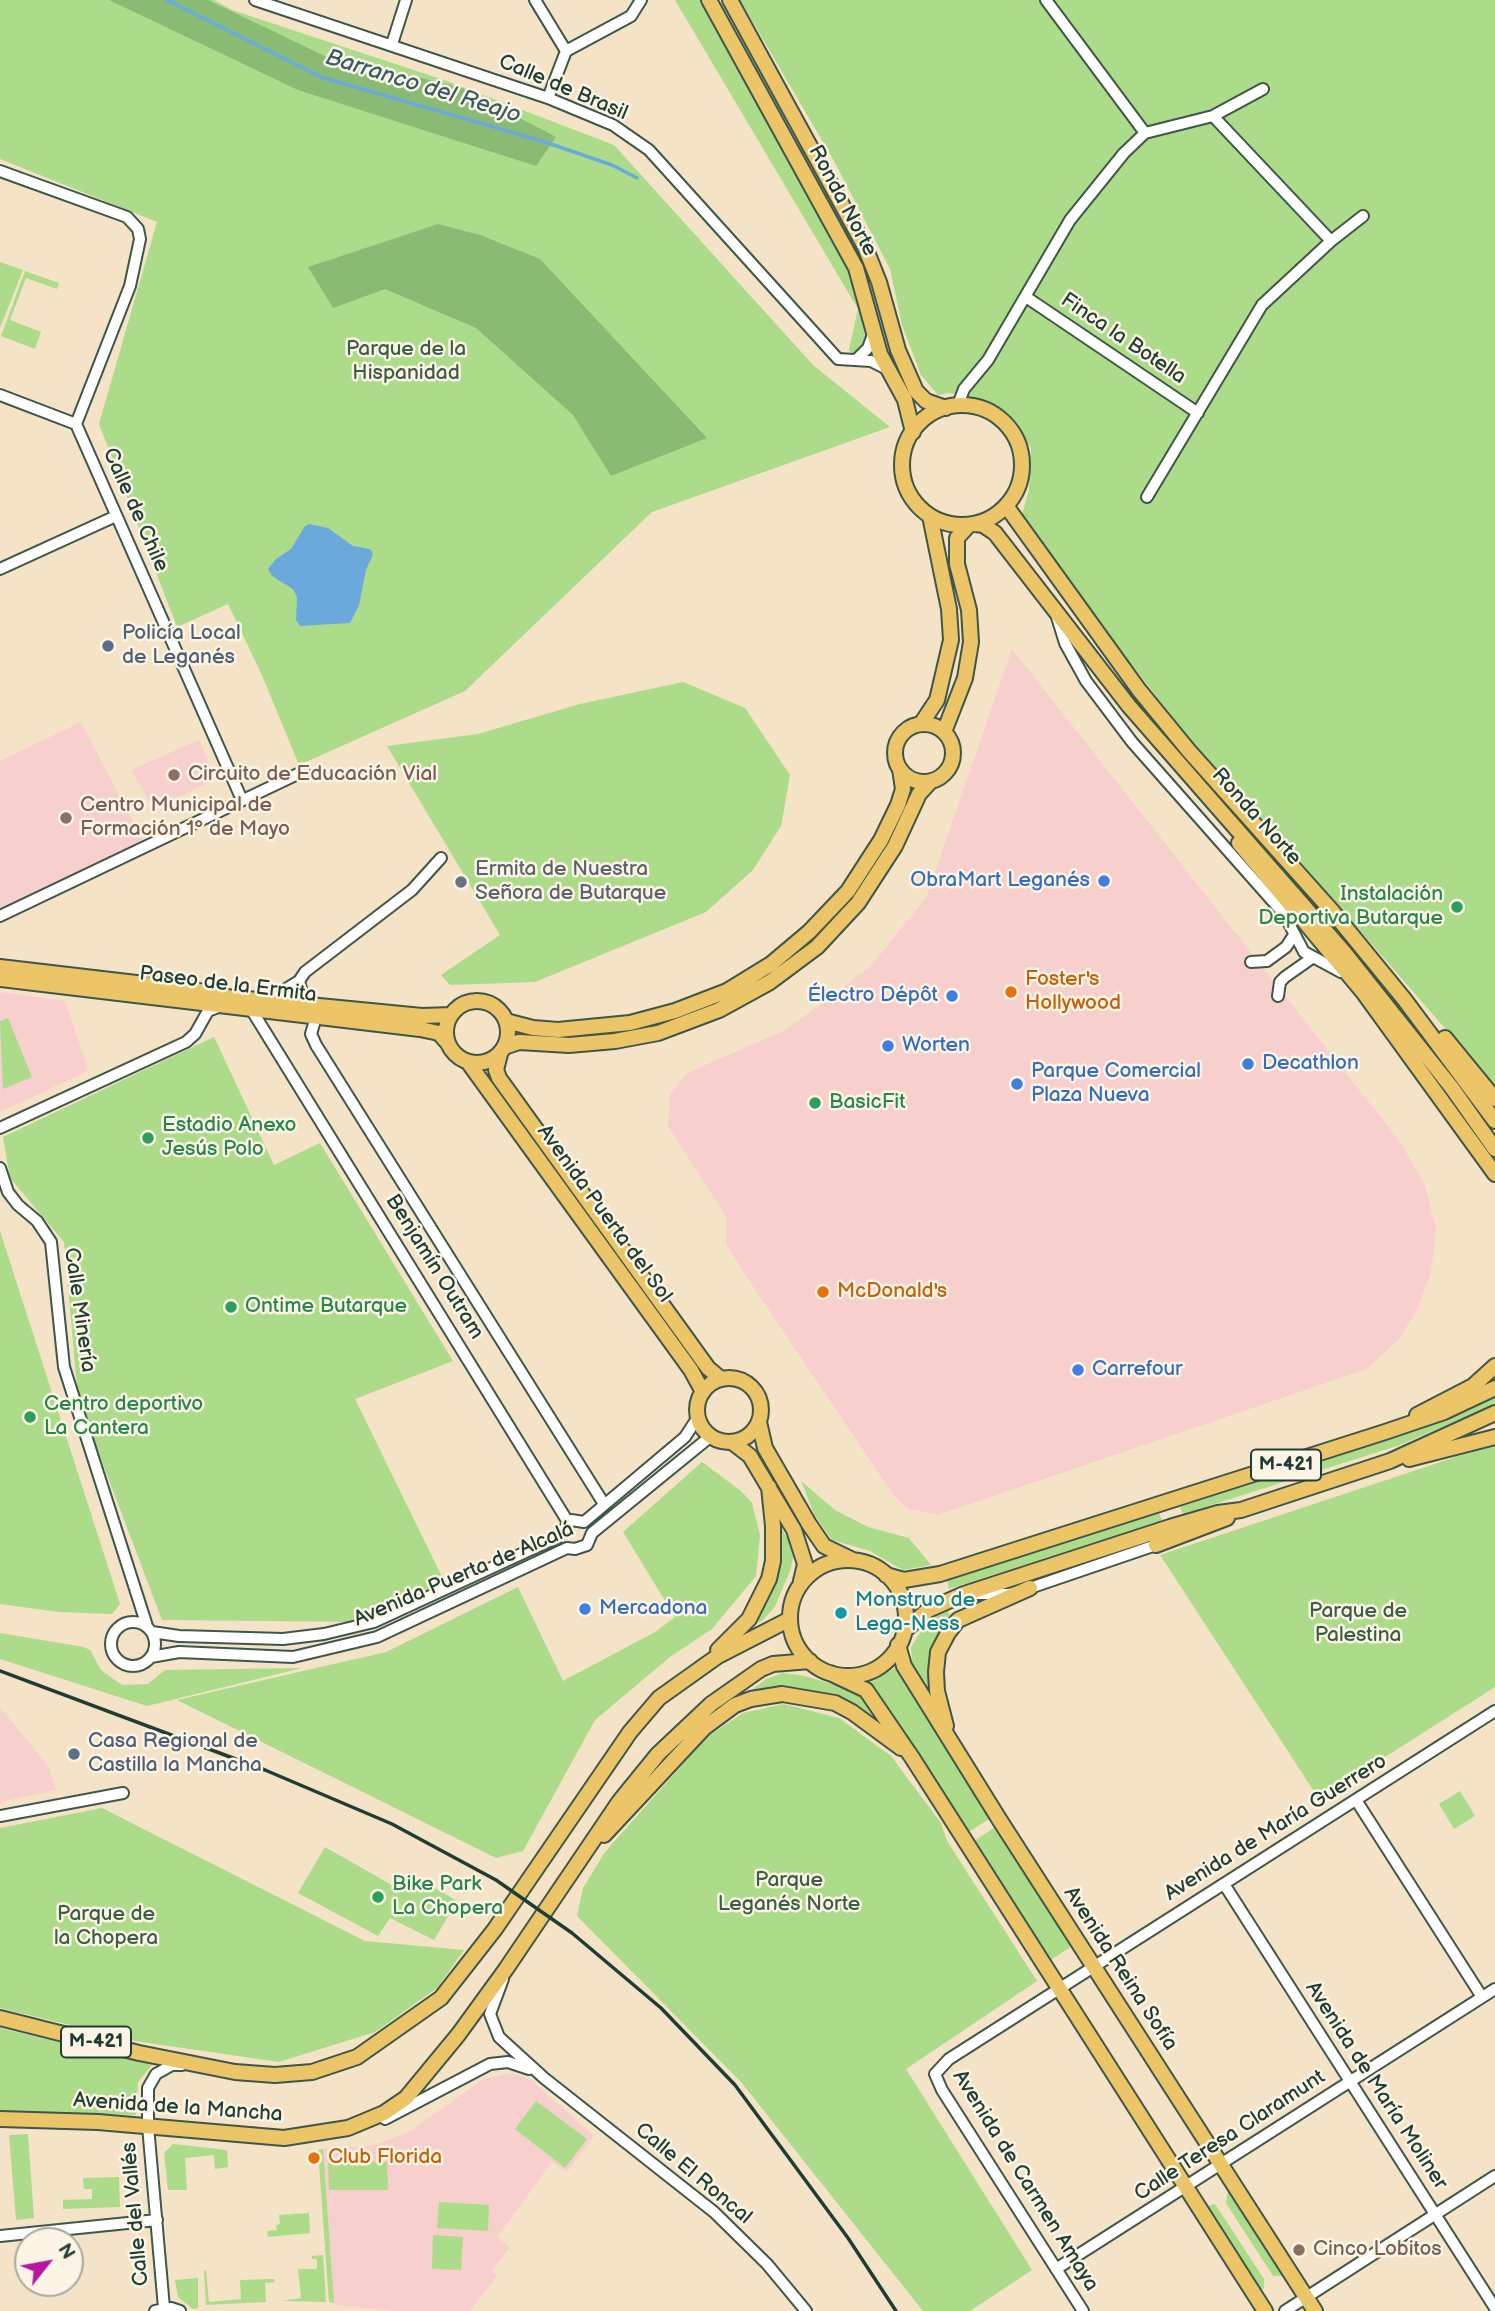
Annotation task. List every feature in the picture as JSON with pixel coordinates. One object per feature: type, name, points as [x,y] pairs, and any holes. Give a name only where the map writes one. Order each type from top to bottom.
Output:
[{"type":"main road","name":"Ronda Norte","points":[[709,0],[856,268],[874,332],[889,370],[905,400],[913,432],[904,454],[904,478],[913,500],[930,516],[949,524],[983,525],[995,533],[1129,706],[1344,952],[1437,1069],[1495,1149]]},
{"type":"main road","name":"Ronda Norte","points":[[730,0],[865,247],[879,282],[898,350],[916,391],[926,401],[952,407],[975,407],[992,413],[1006,424],[1016,438],[1022,455],[1020,485],[1007,507],[1139,690],[1189,751],[1287,858],[1404,999],[1495,1121]]},
{"type":"main road","points":[[913,432],[930,414],[952,407]]},
{"type":"main road","points":[[944,732],[965,678],[971,642],[969,610],[957,551],[957,538],[973,525],[1007,507]]},
{"type":"main road","points":[[506,1021],[533,1028],[558,1030],[630,1023],[675,1011],[727,991],[771,964],[809,932],[848,891],[881,840],[898,805],[902,789],[895,750],[903,733],[921,724],[937,700],[951,640],[949,609],[930,516]]},
{"type":"main road","points":[[502,1051],[508,1039],[506,1021],[495,1007],[478,1001],[461,1005],[451,1015],[446,1028],[447,1042],[458,1058],[468,1062],[485,1063],[519,1042],[569,1045],[615,1041],[658,1033],[719,1010],[770,982],[817,947],[858,903],[895,846],[919,794],[931,781],[945,774],[952,760],[952,745],[944,732],[937,727],[921,724]]},
{"type":"main road","points":[[900,769],[914,780],[931,781]]},
{"type":"main road","points":[[1193,779],[1221,821],[1363,992],[1495,1174]]},
{"type":"main road","name":"Paseo de la Ermita","points":[[0,967],[316,1010],[451,1015]]},
{"type":"main road","name":"Paseo de la Ermita","points":[[0,979],[218,1007],[251,1009],[286,1001],[316,1010],[439,1033],[447,1042]]},
{"type":"main road","name":"Ronda Norte","points":[[1404,999],[1423,1011],[1495,1099]]},
{"type":"main road","name":"Avenida Puerta del Sol","points":[[502,1051],[496,1070],[499,1078],[708,1368],[721,1379]]},
{"type":"main road","name":"Avenida Puerta del Sol","points":[[468,1062],[691,1370],[703,1392]]},
{"type":"main road","points":[[1451,1113],[1458,1130],[1495,1184]]},
{"type":"main road","points":[[1385,1432],[1473,1386],[1495,1366]]},
{"type":"main road","points":[[853,1560],[824,1546],[765,1448],[759,1422],[760,1404],[753,1389],[738,1380],[721,1379],[703,1392],[699,1400],[698,1417],[712,1436],[732,1442],[750,1457],[803,1552],[806,1564],[791,1607],[790,1619],[796,1642],[810,1661],[866,1690],[913,1759],[1265,2311]]},
{"type":"main road","name":"M-421","points":[[853,1560],[904,1580],[940,1574],[1385,1432],[1444,1412],[1495,1388]]},
{"type":"main road","name":"M-421","points":[[1156,1545],[1241,1510],[1391,1461],[1495,1413]]},
{"type":"main road","points":[[732,1442],[748,1436],[759,1422]]},
{"type":"main road","points":[[1391,1461],[1411,1459],[1495,1437]]},
{"type":"main road","points":[[700,1668],[740,1631],[763,1594],[773,1561],[769,1488]]},
{"type":"main road","name":"M-421","points":[[831,1673],[864,1673],[884,1663],[901,1638],[928,1610],[964,1594],[1182,1523],[1241,1510]]},
{"type":"main road","points":[[800,1585],[808,1576],[829,1563],[853,1560]]},
{"type":"main road","points":[[886,1575],[900,1595],[904,1607],[901,1638]]},
{"type":"main road","points":[[950,1741],[936,1690],[938,1652],[958,1620],[1030,1588]]},
{"type":"main road","name":"M-421","points":[[0,2018],[192,2064],[275,2075],[313,2072],[357,2057],[441,1998],[495,1929],[630,1732],[659,1698],[700,1668],[790,1619]]},
{"type":"main road","name":"Avenida Reina Sofía","points":[[901,1638],[904,1666],[950,1741],[1315,2311]]},
{"type":"main road","name":"Avenida de la Mancha","points":[[0,2119],[148,2126],[284,2138],[348,2128],[384,2113],[406,2098],[506,1969],[637,1778],[692,1720],[761,1669],[773,1664],[810,1661]]},
{"type":"main road","points":[[585,1853],[704,1728],[735,1705],[751,1699],[782,1694],[835,1703],[878,1730],[913,1759]]},
{"type":"street","name":"Calle de Brasil","points":[[255,0],[548,98],[612,125],[649,150],[831,353],[838,359],[871,361],[889,370]]},
{"type":"street","points":[[392,44],[406,0]]},
{"type":"street","points":[[535,0],[566,51]]},
{"type":"street","points":[[548,98],[566,51],[631,16],[641,0]]},
{"type":"street","points":[[1046,0],[1145,133],[1213,116],[1263,89]]},
{"type":"street","points":[[1213,116],[1331,241]]},
{"type":"street","name":"Finca la Botella","points":[[952,407],[988,359],[1070,220],[1124,153],[1145,133]]},
{"type":"street","points":[[0,172],[127,216],[138,229],[140,239],[130,286],[76,424],[0,395]]},
{"type":"street","name":"Finca la Botella","points":[[1147,497],[1262,305],[1331,241],[1363,216]]},
{"type":"street","name":"Finca la Botella","points":[[1026,297],[1198,413]]},
{"type":"street","points":[[856,360],[868,348],[874,332]]},
{"type":"street","name":"Calle de Chile","points":[[76,424],[242,800]]},
{"type":"street","points":[[0,569],[116,516]]},
{"type":"street","points":[[1055,611],[1065,643],[1086,681],[1132,742],[1284,914],[1299,946],[1312,958],[1336,968],[1363,992]]},
{"type":"street","points":[[0,916],[304,771]]},
{"type":"street","name":"Paseo de la Ermita","points":[[270,1005],[299,981],[305,972],[418,885],[441,858]]},
{"type":"street","points":[[1251,962],[1267,961],[1286,947],[1294,935]]},
{"type":"street","points":[[1278,996],[1280,982],[1312,958]]},
{"type":"street","name":"Paseo de la Ermita","points":[[299,981],[302,993],[316,1010]]},
{"type":"street","points":[[266,1034],[270,1005]]},
{"type":"street","points":[[0,1128],[147,1057],[186,1042],[195,1034],[208,1012],[218,1007]]},
{"type":"street","name":"Benjamín Outram","points":[[251,1009],[568,1522]]},
{"type":"street","name":"Benjamín Outram","points":[[316,1010],[311,1034],[316,1045],[604,1504]]},
{"type":"street","name":"Calle Minería","points":[[0,1168],[8,1192],[18,1205],[37,1221],[51,1242],[57,1268],[64,1367],[150,1629]]},
{"type":"street","name":"Avenida Puerta de Alcalá","points":[[150,1629],[179,1636],[284,1639],[324,1634],[374,1622],[562,1534],[568,1522],[578,1519],[584,1522],[685,1437],[698,1417]]},
{"type":"street","name":"Avenida Puerta de Alcalá","points":[[151,1657],[179,1652],[293,1657],[376,1637],[569,1548],[587,1545],[592,1533],[712,1436]]},
{"type":"street","points":[[584,1522],[592,1533]]},
{"type":"street","points":[[562,1534],[563,1541],[569,1548]]},
{"type":"street","name":"M-421","points":[[964,1594],[1009,1594],[1156,1545]]},
{"type":"street","name":"Calle Minería","points":[[131,1621],[135,1590]]},
{"type":"street","points":[[131,1621],[150,1629],[156,1644],[151,1657],[134,1666],[121,1663],[113,1653],[112,1635],[119,1626],[131,1621]]},
{"type":"street","name":"Avenida de María Guerrero","points":[[1077,1977],[1493,1716]]},
{"type":"street","points":[[0,1816],[123,1793]]},
{"type":"street","points":[[1356,1800],[1482,1997]]},
{"type":"street","name":"Avenida de María Moliner","points":[[1224,1884],[1495,2308]]},
{"type":"street","name":"Calle El Roncal","points":[[506,1969],[490,2014],[495,2030],[544,2078],[714,2212],[767,2264],[806,2311]]},
{"type":"street","name":"Avenida de Carmen Amaya","points":[[1077,1977],[949,2059],[935,2074],[942,2090],[1083,2311]]},
{"type":"street","name":"Calle Teresa Claramunt","points":[[1056,2269],[1495,1989]]},
{"type":"street","name":"Calle El Roncal","points":[[348,2128],[386,2119],[490,2064],[508,2062],[544,2078]]},
{"type":"street","name":"Calle del Vallés","points":[[160,2309],[158,2220],[148,2126],[148,2088],[156,2074],[172,2065],[192,2064]]},
{"type":"street","points":[[1285,2311],[1495,2176]]},
{"type":"street","points":[[0,2236],[158,2220]]},
{"type":"street","points":[[160,2309],[180,2311]]},
{"type":"shaded area","name":"Parque Comercial Plaza Nueva","points":[[1012,649],[1401,1143],[1425,1186],[1436,1228],[1431,1273],[1416,1312],[1399,1339],[1367,1369],[938,1515],[909,1509],[894,1496],[748,1279],[726,1244],[727,1218],[668,1126],[670,1095],[687,1073],[786,1030],[870,967],[926,898]]},
{"type":"shaded area","name":"Centro Municipal de Formación 1º de Mayo","points":[[81,722],[143,841],[0,908],[0,761]]},
{"type":"shaded area","name":"Circuito de Educación Vial","points":[[199,740],[216,779],[154,809],[131,770]]},
{"type":"shaded area","points":[[0,992],[65,1001],[89,1071],[0,1112]]},
{"type":"shaded area","points":[[0,1707],[49,1767],[56,1790],[0,1802]]},
{"type":"shaded area","points":[[511,2073],[531,2080],[594,2136],[567,2172],[552,2162],[497,2237],[510,2247],[491,2271],[497,2276],[470,2311],[395,2311],[334,2305],[323,2149],[374,2145],[407,2133],[484,2079]]},
{"type":"green space","name":"Parque de la Hispanidad","points":[[0,0],[214,0],[232,10],[441,79],[614,145],[813,365],[890,427],[652,512],[465,691],[299,765],[261,673],[228,604],[177,627],[99,424],[157,222],[0,159]]},
{"type":"green space","points":[[109,0],[208,0],[360,73],[409,75],[462,88],[556,137],[536,166],[298,90]]},
{"type":"green space","points":[[675,0],[700,0],[837,247],[849,272],[867,331],[864,344],[856,352],[852,354],[849,350],[858,309]]},
{"type":"green space","points":[[740,0],[1495,0],[1495,1086],[1284,843],[1204,757],[1078,596],[1021,518],[1029,490],[1031,448],[1007,413],[982,400],[949,393],[938,395],[921,375],[902,325],[890,269],[834,161]]},
{"type":"green space","points":[[438,224],[480,235],[540,259],[707,438],[611,476],[573,415],[476,328],[385,289],[333,308],[308,267]]},
{"type":"green space","points":[[0,262],[23,270],[0,328]]},
{"type":"green space","points":[[25,271],[59,283],[57,289],[26,278],[10,320],[41,332],[35,349],[1,336]]},
{"type":"green space","points":[[683,682],[745,708],[790,775],[781,826],[753,870],[706,912],[535,982],[450,985],[441,975],[500,935],[387,746],[478,734],[580,704]]},
{"type":"green space","points":[[8,1018],[32,1077],[3,1089],[0,1021]]},
{"type":"green space","points":[[214,1037],[274,1165],[320,1143],[453,1361],[355,1399],[446,1585],[365,1622],[162,1620],[78,1398],[64,1242],[10,1178],[3,1137]]},
{"type":"green space","name":"Centro deportivo La Cantera","points":[[0,1231],[120,1604],[112,1614],[59,1612],[0,1604]]},
{"type":"green space","points":[[1495,1395],[1495,1404],[1400,1445],[1183,1514],[1180,1507],[1415,1431]]},
{"type":"green space","name":"Parque de Palestina","points":[[1495,1444],[1495,1687],[1319,1799],[1160,1555]]},
{"type":"green space","points":[[702,1462],[741,1491],[752,1503],[760,1535],[756,1576],[712,1629],[670,1657],[595,1720],[523,1851],[496,1858],[177,1700],[386,1652],[518,1587],[563,1681],[655,1632],[675,1617],[623,1532]]},
{"type":"green space","points":[[801,1481],[835,1510],[868,1527],[909,1538],[931,1565],[903,1570],[870,1551],[832,1540],[815,1516]]},
{"type":"green space","points":[[1159,1513],[1162,1520],[949,1589],[947,1580]]},
{"type":"green space","points":[[778,1522],[791,1545],[793,1558],[790,1571],[774,1608],[762,1621],[748,1628]]},
{"type":"green space","points":[[947,1609],[952,1619],[928,1688],[912,1662],[911,1647],[927,1622]]},
{"type":"green space","points":[[0,1633],[84,1647],[90,1650],[101,1670],[122,1685],[148,1684],[165,1670],[302,1668],[147,1706],[0,1659]]},
{"type":"green space","points":[[897,1667],[992,1817],[967,1833],[870,1683]]},
{"type":"green space","points":[[783,1673],[805,1676],[851,1690],[861,1695],[879,1720],[875,1722],[825,1695],[808,1690],[790,1689],[745,1695],[766,1679]]},
{"type":"green space","name":"Parque Leganés Norte","points":[[784,1704],[839,1718],[891,1756],[941,1823],[947,1841],[1037,1981],[906,2069],[1032,2270],[970,2311],[923,2311],[741,2082],[577,1916],[583,1888],[605,1852],[707,1737],[743,1713]]},
{"type":"green space","points":[[1460,1791],[1475,1816],[1454,1829],[1439,1804]]},
{"type":"green space","name":"Parque de la Chopera","points":[[102,1808],[365,1941],[464,1950],[437,1988],[375,2032],[279,2062],[135,2041],[0,2008],[0,1828]]},
{"type":"green space","points":[[998,1825],[1074,1945],[1049,1961],[973,1842]]},
{"type":"green space","name":"Bike Park La Chopera","points":[[325,1847],[397,1888],[408,1872],[457,1901],[434,1940],[390,1918],[378,1936],[298,1893]]},
{"type":"green space","points":[[0,2028],[152,2065],[138,2082],[136,2115],[0,2111]]},
{"type":"green space","points":[[536,2101],[587,2139],[565,2168],[515,2129]]},
{"type":"green space","points":[[28,2134],[34,2218],[16,2220],[9,2135]]},
{"type":"green space","points":[[173,2144],[227,2150],[228,2167],[215,2169],[214,2155],[185,2158],[187,2190],[168,2190],[164,2153]]},
{"type":"green space","points":[[323,2149],[334,2303],[329,2302],[318,2150]]},
{"type":"green space","points":[[328,2162],[387,2162],[388,2190],[329,2190]]},
{"type":"green space","points":[[119,2177],[120,2207],[63,2209],[63,2200],[92,2199],[92,2189],[84,2189],[83,2178]]},
{"type":"green space","points":[[1230,2191],[1285,2276],[1273,2276],[1226,2203]]},
{"type":"green space","points":[[439,2202],[489,2205],[488,2231],[437,2228]]},
{"type":"green space","points":[[1215,2204],[1264,2279],[1264,2288],[1260,2291],[1206,2206]]},
{"type":"green space","points":[[309,2213],[310,2233],[268,2237],[267,2231],[277,2230],[276,2225],[280,2224],[279,2215]]},
{"type":"green space","points":[[433,2235],[463,2237],[461,2270],[432,2269]]},
{"type":"green space","points":[[323,2255],[326,2302],[282,2301],[301,2298],[298,2269],[317,2269],[317,2259],[312,2259],[312,2256]]},
{"type":"green space","points":[[206,2270],[209,2302],[241,2299],[240,2280],[274,2279],[275,2282],[265,2283],[266,2302],[206,2305]]},
{"type":"green space","points":[[198,2278],[198,2308],[193,2309],[178,2297],[175,2280]]},
{"type":"water","points":[[309,524],[328,528],[353,546],[370,549],[373,554],[366,570],[359,605],[350,623],[300,626],[296,620],[297,597],[293,589],[272,576],[268,569],[276,559],[291,549]]},
{"type":"waterway","name":"Barranco del Reajo","points":[[167,0],[321,77],[545,142],[612,165],[637,178]]},
{"type":"railway","points":[[0,1671],[265,1770],[392,1824],[496,1880],[572,1933],[661,2008],[735,2085],[848,2238],[896,2311]]},
{"type":"place","name":"Policía Local de Leganés","points":[[108,646]]},
{"type":"place","name":"Circuito de Educación Vial","points":[[174,775]]},
{"type":"place","name":"Centro Municipal de Formación 1º de Mayo","points":[[66,818]]},
{"type":"place","name":"ObraMart Leganés","points":[[1104,881]]},
{"type":"place","name":"Ermita de Nuestra Señora de Butarque","points":[[461,882]]},
{"type":"place","name":"Instalación Deportiva Butarque","points":[[1457,907]]},
{"type":"place","name":"Foster's Hollywood","points":[[1011,992]]},
{"type":"place","name":"Électro Dépôt","points":[[952,996]]},
{"type":"place","name":"Worten","points":[[888,1046]]},
{"type":"place","name":"Decathlon","points":[[1248,1064]]},
{"type":"place","name":"Parque Comercial Plaza Nueva","points":[[1017,1084]]},
{"type":"place","name":"BasicFit","points":[[815,1103]]},
{"type":"place","name":"Estadio Anexo Jesús Polo","points":[[148,1138]]},
{"type":"place","name":"McDonald's","points":[[823,1292]]},
{"type":"place","name":"Ontime Butarque","points":[[231,1307]]},
{"type":"place","name":"Carrefour","points":[[1078,1370]]},
{"type":"place","name":"Centro deportivo La Cantera","points":[[30,1417]]},
{"type":"place","name":"Mercadona","points":[[585,1609]]},
{"type":"place","name":"Monstruo de Lega-Ness","points":[[841,1613]]},
{"type":"place","name":"Casa Regional de Castilla la Mancha","points":[[74,1754]]},
{"type":"place","name":"Bike Park La Chopera","points":[[378,1897]]},
{"type":"place","name":"Club Florida","points":[[314,2158]]},
{"type":"place","name":"Cinco Lobitos","points":[[1299,2250]]}]
